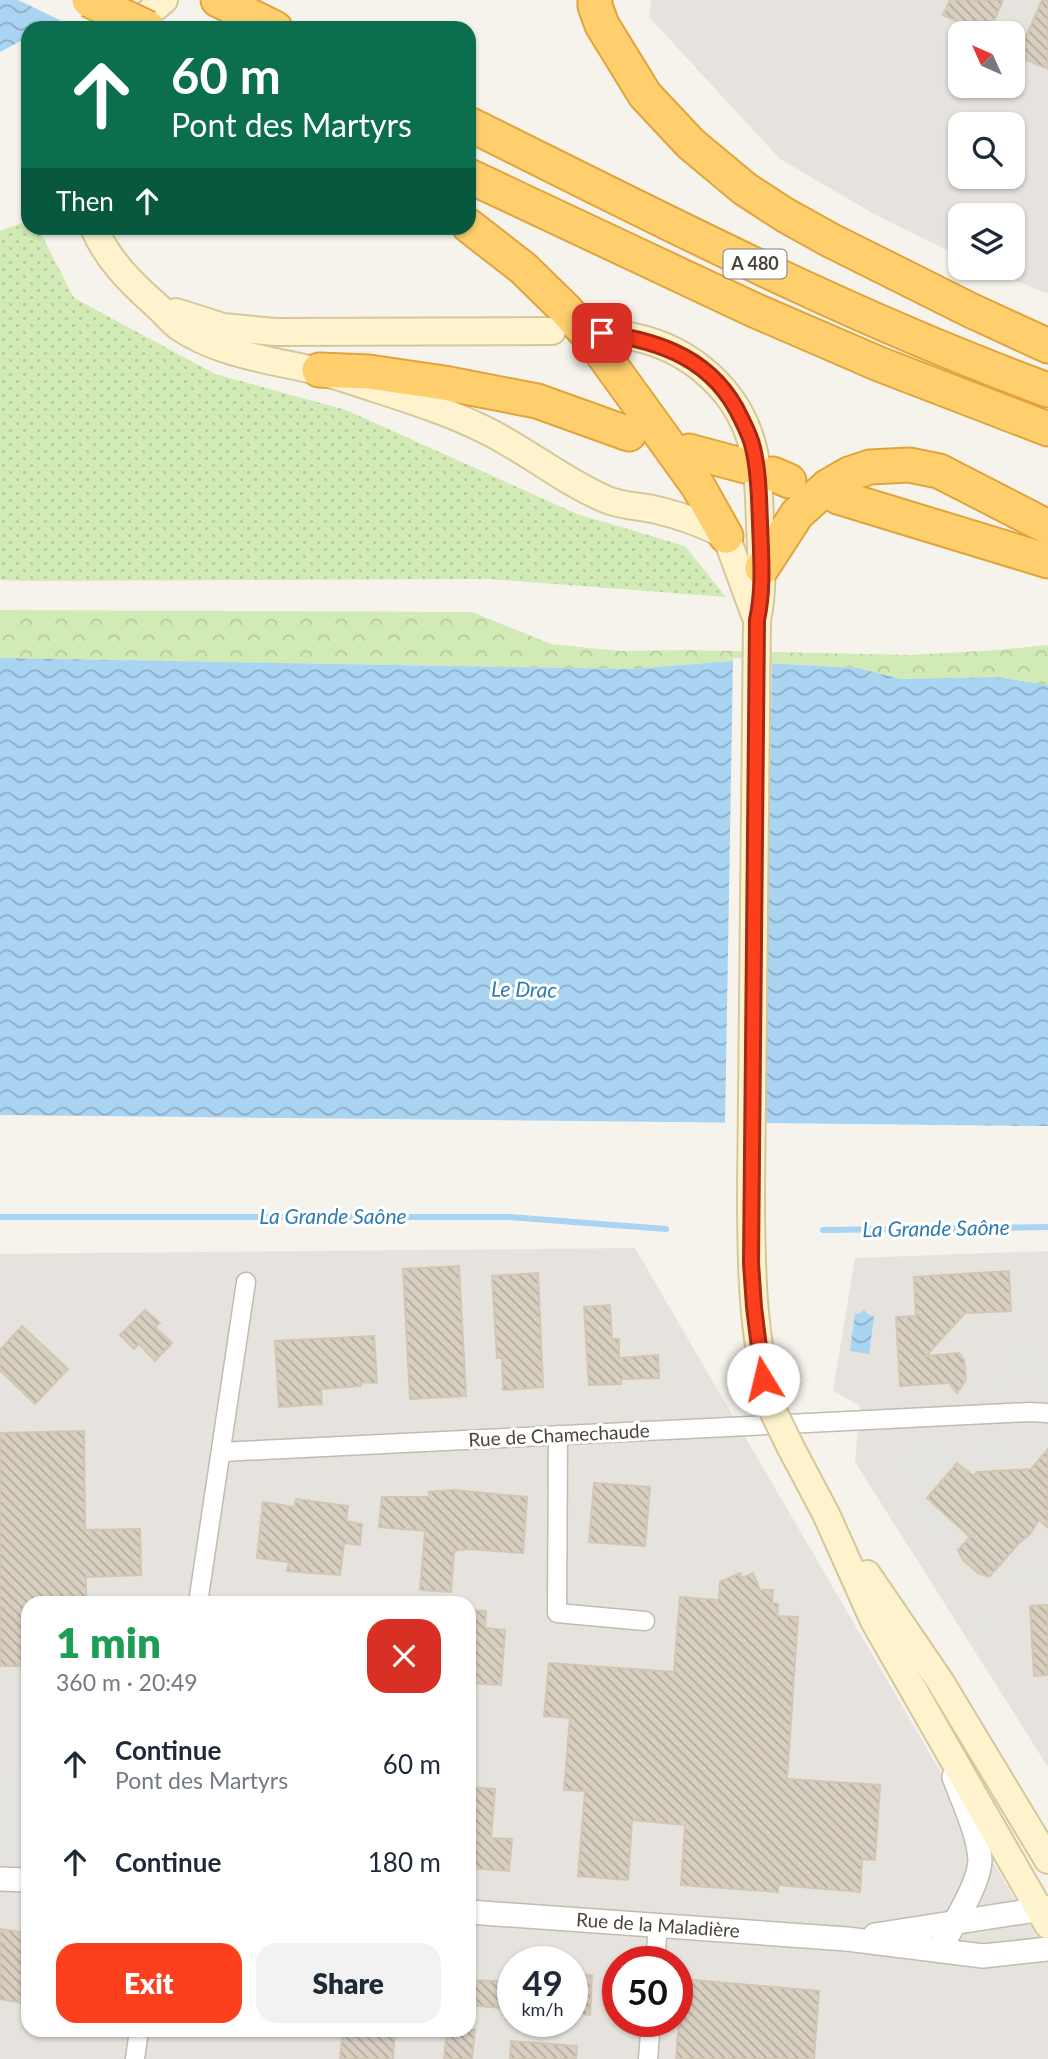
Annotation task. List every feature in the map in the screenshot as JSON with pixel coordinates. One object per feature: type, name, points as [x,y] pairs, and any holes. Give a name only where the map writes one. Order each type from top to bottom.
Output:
[{"type":"highway","points":[[89,0],[133,21]]},
{"type":"highway","points":[[595,0],[602,25],[645,95],[691,144],[745,189],[830,240],[1048,346]]},
{"type":"highway","points":[[223,2],[261,21]]},
{"type":"highway","name":"A 480","points":[[476,127],[897,330],[1048,390]]},
{"type":"highway","name":"A 480","points":[[476,179],[754,310],[879,364],[1048,429]]},
{"type":"highway","points":[[476,231],[523,268],[587,334],[698,486],[726,536]]},
{"type":"highway","points":[[319,370],[369,372],[537,401],[629,434]]},
{"type":"highway","points":[[690,451],[769,473]]},
{"type":"highway","points":[[762,568],[797,514],[828,486],[849,474],[870,467],[909,465],[939,471],[1048,527]]},
{"type":"highway","points":[[838,498],[1048,561]]},
{"type":"main road","points":[[139,21],[164,0]]},
{"type":"main road","points":[[98,235],[109,256],[140,292],[178,326],[211,344],[319,370],[438,410],[480,427],[607,500],[695,520],[726,536],[757,620]]},
{"type":"main road","points":[[155,304],[223,327],[275,331],[552,331]]},
{"type":"main road","points":[[602,333],[634,337],[662,346],[704,368],[736,407],[753,448],[762,568],[757,620],[751,1192],[754,1307],[763,1379],[773,1411],[826,1514],[874,1621],[1045,1914]]},
{"type":"main road","points":[[826,1514],[940,1681],[1048,1860]]},
{"type":"street","points":[[199,1596],[246,1282]]},
{"type":"street","name":"Rue de Chamechaude","points":[[222,1452],[1048,1413]]},
{"type":"street","points":[[558,1435],[557,1613],[645,1621]]},
{"type":"street","points":[[933,1723],[973,1827],[980,1861],[974,1884],[940,1950]]},
{"type":"street","points":[[0,1879],[21,1880]]},
{"type":"street","name":"Rue de la Maladière","points":[[476,1912],[847,1939],[982,1956],[1048,1949]]},
{"type":"street","name":"Rue de la Maladière","points":[[847,1939],[954,1922],[1045,1914]]},
{"type":"street","points":[[657,1946],[659,1924]]},
{"type":"street","points":[[135,2059],[138,2037]]},
{"type":"street","points":[[648,2059],[650,2037]]},
{"type":"shaded area","points":[[651,0],[1048,0],[1048,294],[1014,280],[1025,280],[1025,203],[948,203],[948,251],[874,214],[780,159],[649,17]]},
{"type":"shaded area","points":[[635,1248],[1048,1956],[1048,2059],[0,2059],[0,1254]]},
{"type":"shaded area","points":[[1048,1251],[1048,1767],[855,1462],[860,1406],[833,1391],[855,1258]]},
{"type":"shaded area","points":[[1006,1327],[1021,1342],[1033,1330],[1048,1344],[1048,1354],[1044,1358],[1048,1362],[1048,1391],[1040,1392],[1027,1378],[1010,1393],[992,1395],[980,1382],[1001,1358],[989,1346]]},
{"type":"shaded area","points":[[1048,1428],[1048,1455],[1036,1445],[1012,1453],[1013,1466],[990,1469],[984,1473],[962,1453],[918,1500],[963,1542],[952,1555],[937,1555],[908,1507],[895,1454],[911,1450],[910,1436],[950,1434],[952,1445],[970,1442],[971,1434]]},
{"type":"shaded area","points":[[1048,1558],[1048,1586],[1014,1588],[1003,1578],[1012,1562],[1029,1571],[1040,1559]]},
{"type":"shaded area","points":[[978,1593],[1010,1652],[995,1658],[964,1605]]},
{"type":"shaded area","points":[[21,1769],[21,1861],[0,1860],[0,1770]]},
{"type":"green space","points":[[21,224],[21,235],[42,235],[74,298],[215,374],[346,410],[577,514],[685,546],[726,597],[488,579],[0,580],[0,231]]},
{"type":"green space","points":[[0,610],[472,612],[551,644],[619,651],[910,655],[1048,645],[1048,685],[997,677],[901,679],[858,668],[732,661],[632,669],[0,658]]},
{"type":"water","points":[[0,0],[98,0],[59,21],[21,21],[21,41],[0,52]]},
{"type":"water","name":"Le Drac","points":[[0,658],[632,669],[732,661],[858,668],[901,679],[997,677],[1048,685],[1048,1126],[0,1115]]},
{"type":"water","points":[[864,1310],[874,1316],[869,1354],[850,1351],[855,1313],[859,1314]]},
{"type":"pier","points":[[18,0],[101,0],[62,21]]},
{"type":"pier","points":[[733,658],[772,660],[764,1127],[725,1126]]},
{"type":"building","points":[[950,0],[1003,0],[994,21],[956,21],[943,15]]},
{"type":"building","points":[[1042,0],[1048,0],[1048,69],[1026,59],[1026,37]]},
{"type":"building","points":[[459,1266],[466,1396],[410,1399],[403,1269]]},
{"type":"building","points":[[1009,1271],[1011,1311],[965,1313],[926,1356],[959,1353],[964,1360],[966,1380],[957,1393],[949,1383],[900,1386],[896,1317],[916,1316],[914,1277]]},
{"type":"building","points":[[538,1273],[543,1387],[503,1390],[502,1358],[497,1358],[492,1276]]},
{"type":"building","points":[[610,1305],[612,1339],[619,1339],[619,1358],[658,1355],[659,1378],[621,1379],[621,1384],[589,1385],[584,1307]]},
{"type":"building","points":[[145,1310],[160,1323],[155,1327],[172,1343],[155,1361],[139,1344],[134,1349],[120,1335]]},
{"type":"building","points":[[22,1326],[68,1369],[35,1404],[0,1370],[0,1350]]},
{"type":"building","points":[[374,1336],[377,1383],[361,1382],[361,1386],[321,1389],[322,1404],[279,1407],[275,1341]]},
{"type":"building","points":[[84,1431],[85,1530],[140,1529],[141,1575],[86,1577],[86,1596],[21,1596],[21,1666],[0,1666],[0,1433]]},
{"type":"building","points":[[1048,1449],[1048,1528],[1039,1520],[1030,1534],[989,1577],[978,1573],[963,1560],[958,1550],[970,1537],[927,1498],[957,1463],[974,1476],[977,1472],[1031,1469]]},
{"type":"building","points":[[594,1483],[650,1487],[645,1546],[589,1542]]},
{"type":"building","points":[[453,1490],[527,1497],[523,1553],[468,1549],[454,1551],[451,1592],[420,1590],[425,1531],[379,1527],[382,1497],[429,1497],[429,1492]]},
{"type":"building","points":[[296,1499],[348,1506],[346,1521],[362,1524],[360,1545],[344,1543],[340,1575],[287,1571],[289,1562],[257,1558],[263,1502],[294,1507]]},
{"type":"building","points":[[740,1573],[742,1578],[753,1573],[760,1590],[773,1590],[772,1603],[778,1604],[777,1616],[798,1617],[787,1779],[880,1785],[875,1860],[862,1859],[860,1892],[778,1885],[778,1892],[681,1885],[685,1825],[632,1820],[628,1880],[578,1876],[585,1791],[564,1790],[570,1718],[544,1716],[549,1663],[674,1672],[680,1597],[719,1600],[720,1582]]},
{"type":"building","points":[[1048,1605],[1048,1675],[1034,1676],[1030,1606]]},
{"type":"building","points":[[476,1610],[486,1611],[485,1628],[505,1630],[501,1685],[476,1683]]},
{"type":"building","points":[[476,1788],[495,1789],[491,1838],[512,1839],[509,1871],[476,1869]]},
{"type":"building","points":[[0,1929],[21,1932],[21,2003],[0,1999]]},
{"type":"building","points":[[588,1975],[592,1975],[588,2015]]},
{"type":"building","points":[[476,1980],[497,1981],[497,2008],[476,2006]]},
{"type":"building","points":[[693,1980],[819,1991],[814,2059],[676,2059],[678,2037],[693,2037]]},
{"type":"building","points":[[342,2037],[395,2037],[393,2059],[340,2059]]},
{"type":"building","points":[[446,2037],[474,2037],[472,2059],[444,2059]]},
{"type":"building","points":[[511,2041],[577,2046],[576,2059],[510,2059]]},
{"type":"waterway","name":"La Grande Saône","points":[[0,1217],[509,1217],[666,1229]]},
{"type":"waterway","name":"La Grande Saône","points":[[823,1230],[1048,1227]]},
{"type":"route","points":[[602,333],[634,337],[662,346],[704,368],[736,407],[753,448],[762,568],[757,620],[751,1263],[763,1379]]}]
